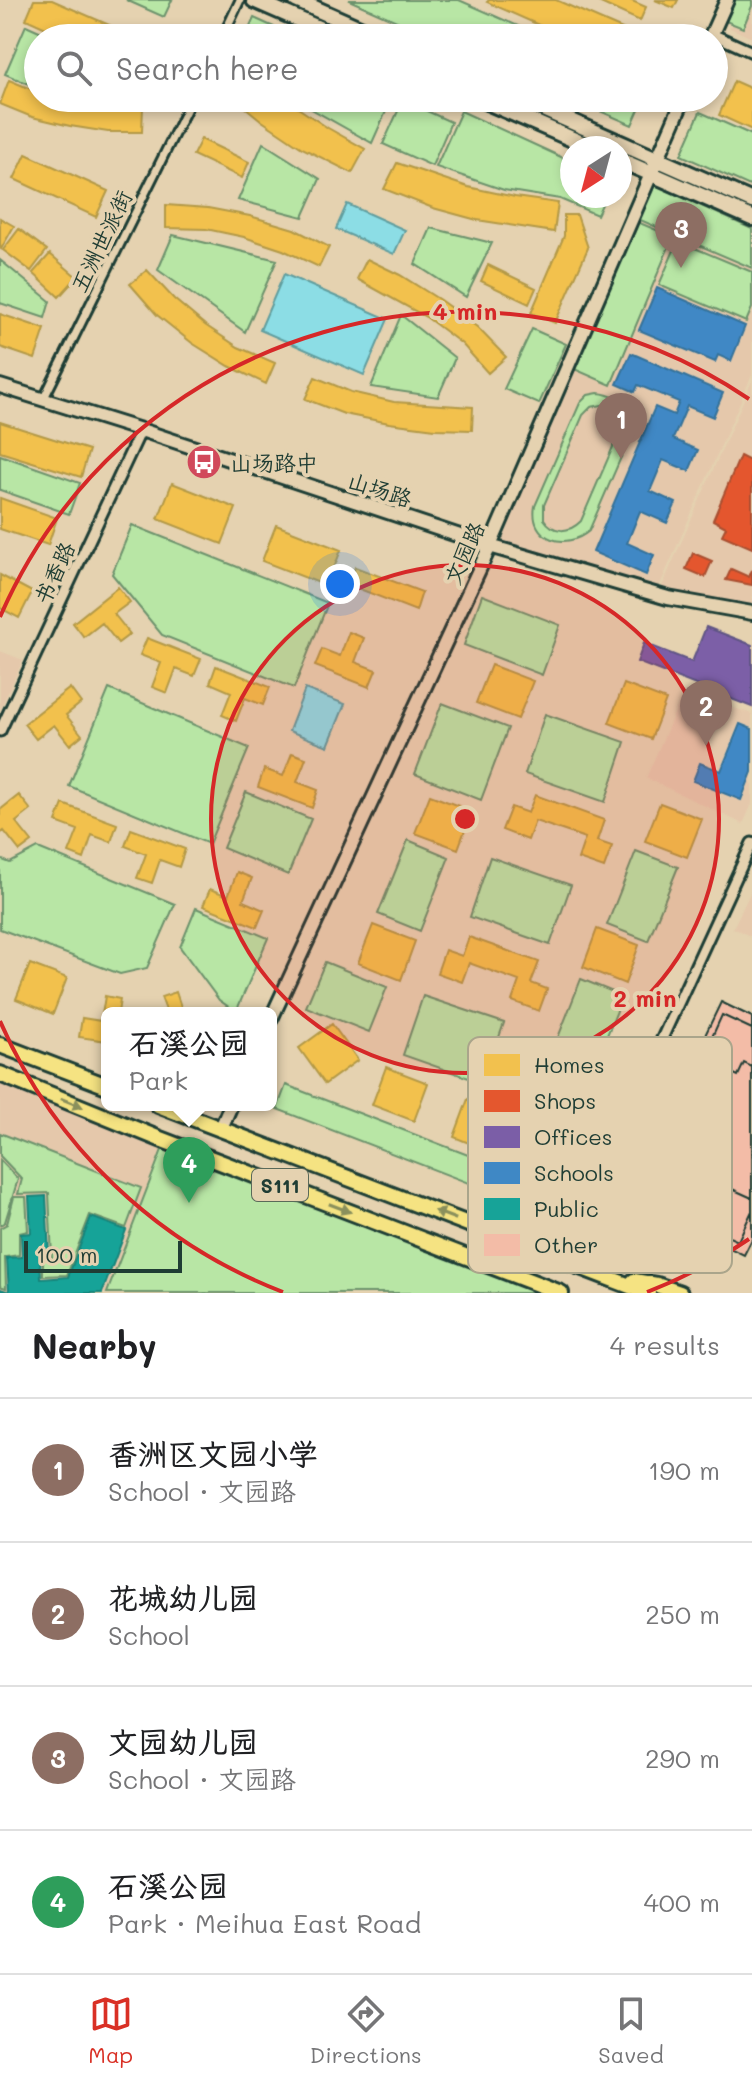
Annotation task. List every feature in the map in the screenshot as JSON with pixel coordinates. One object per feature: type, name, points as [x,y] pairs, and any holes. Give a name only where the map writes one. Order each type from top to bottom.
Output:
[{"type":"main road","points":[[254,0],[309,24]]},
{"type":"main road","points":[[296,0],[350,24]]},
{"type":"main road","points":[[510,112],[565,136]]},
{"type":"main road","points":[[546,112],[752,218]]},
{"type":"main road","points":[[632,162],[653,166],[752,201]]},
{"type":"main road","points":[[0,1045],[101,1084]]},
{"type":"main road","name":"S111","points":[[0,1074],[468,1257]]},
{"type":"main road","name":"S111","points":[[174,1111],[468,1224]]},
{"type":"main road","name":"S111","points":[[509,1273],[561,1293]]},
{"type":"main road","name":"S111","points":[[594,1273],[648,1293]]},
{"type":"main road","points":[[605,1277],[645,1282],[680,1293]]},
{"type":"street","points":[[229,24],[240,0]]},
{"type":"street","points":[[716,24],[727,0]]},
{"type":"street","points":[[728,43],[752,52]]},
{"type":"street","name":"五洲世派街","points":[[43,400],[185,112]]},
{"type":"street","name":"文园路","points":[[277,1007],[490,546],[678,112]]},
{"type":"street","name":"山场路","points":[[0,386],[490,546],[668,598],[752,613]]},
{"type":"street","name":"书香路","points":[[0,731],[141,430]]},
{"type":"street","points":[[663,1037],[752,843]]},
{"type":"street","points":[[221,1128],[228,1111]]},
{"type":"shaded area","points":[[743,0],[752,0],[752,38],[730,28]]},
{"type":"shaded area","points":[[681,187],[752,218],[752,375],[656,594],[510,552],[497,529],[637,205]]},
{"type":"shaded area","points":[[752,381],[752,611],[659,593]]},
{"type":"shaded area","points":[[0,651],[23,660],[0,710]]},
{"type":"shaded area","points":[[684,691],[752,714],[752,804],[743,824],[646,778]]},
{"type":"shaded area","points":[[752,889],[752,937],[733,928]]},
{"type":"shaded area","points":[[0,1074],[164,1142],[106,1293],[0,1293],[0,1225],[5,1222],[18,1179],[0,1160]]},
{"type":"green space","points":[[126,0],[172,0],[164,17]]},
{"type":"green space","points":[[349,0],[459,0],[513,24],[403,24]]},
{"type":"green space","points":[[732,0],[752,0],[743,28],[723,20]]},
{"type":"green space","points":[[254,18],[267,24],[251,24]]},
{"type":"green space","points":[[24,30],[24,82],[5,74]]},
{"type":"green space","points":[[317,112],[386,112],[372,143]]},
{"type":"green space","points":[[398,112],[429,112],[451,122],[432,166],[383,144]]},
{"type":"green space","points":[[461,112],[560,156],[560,199],[504,190],[436,167]]},
{"type":"green space","points":[[602,112],[638,112],[632,125]]},
{"type":"green space","points":[[700,112],[752,135],[752,187],[681,155]]},
{"type":"green space","points":[[263,143],[320,179],[303,217],[238,200]]},
{"type":"green space","points":[[653,184],[752,229],[752,268],[638,219]]},
{"type":"green space","points":[[581,208],[600,208],[597,215]]},
{"type":"green space","points":[[635,221],[673,237],[611,385],[572,368]]},
{"type":"green space","points":[[431,228],[492,243],[466,297],[415,264]]},
{"type":"green space","points":[[173,235],[277,260],[245,332],[158,270]]},
{"type":"green space","points":[[678,241],[752,272],[752,308],[746,322],[659,285]]},
{"type":"green space","points":[[0,260],[50,301],[45,318],[0,303]]},
{"type":"green space","points":[[401,315],[455,358],[438,397],[371,387]]},
{"type":"green space","points":[[532,329],[566,344],[539,404],[504,389]]},
{"type":"green space","points":[[588,395],[607,395],[618,400],[626,410],[632,405],[642,409],[589,531],[570,540],[551,539],[538,527],[535,506],[580,403]],"holes":[[[602,405],[617,415],[619,433],[581,521],[567,530],[557,529],[544,519],[544,505],[583,415],[591,407]]]},
{"type":"green space","points":[[0,455],[80,483],[69,514],[0,490]]},
{"type":"green space","points":[[132,525],[328,603],[294,688],[162,635],[112,574]]},
{"type":"green space","points":[[482,595],[560,625],[542,675],[464,645]]},
{"type":"green space","points":[[109,689],[249,748],[209,844],[69,786]]},
{"type":"green space","points":[[442,703],[508,728],[481,800],[415,774]]},
{"type":"green space","points":[[545,714],[625,742],[605,802],[525,774]]},
{"type":"green space","points":[[246,792],[311,819],[288,875],[223,848]]},
{"type":"green space","points":[[408,840],[449,857],[420,931],[378,914]]},
{"type":"green space","points":[[38,848],[175,904],[147,968],[120,974],[0,929],[0,859],[10,863]]},
{"type":"green space","points":[[636,851],[678,867],[648,941],[607,925]]},
{"type":"green space","points":[[490,857],[571,885],[550,945],[470,917]]},
{"type":"green space","points":[[196,908],[268,938],[238,1007],[229,1007],[219,1000],[180,947]]},
{"type":"green space","points":[[325,962],[387,987],[369,1032],[306,1007]]},
{"type":"green space","points":[[581,979],[623,996],[606,1037],[558,1037]]},
{"type":"green space","points":[[423,996],[504,1023],[499,1037],[468,1037],[468,1078],[403,1055]]},
{"type":"green space","points":[[286,1085],[468,1155],[468,1183],[277,1109]]},
{"type":"green space","points":[[0,1133],[141,1188],[126,1228],[90,1215],[67,1275],[43,1276],[43,1258],[52,1257],[49,1193],[18,1194],[22,1179],[0,1156]]},
{"type":"green space","points":[[165,1142],[468,1258],[468,1273],[509,1273],[561,1293],[107,1293]]},
{"type":"green space","points":[[0,1160],[18,1179],[5,1222],[0,1225]]},
{"type":"green space","points":[[14,1197],[26,1197],[28,1231],[19,1233],[19,1255],[5,1257],[6,1288],[0,1286],[0,1228],[7,1224]]},
{"type":"water","points":[[347,204],[405,230],[394,254],[336,229]]},
{"type":"water","points":[[284,274],[388,319],[364,375],[260,330]]},
{"type":"water","points":[[305,689],[345,704],[328,746],[289,731]]},
{"type":"building: Homes","points":[[34,0],[52,0],[107,24],[37,24],[26,19]]},
{"type":"building: Homes","points":[[556,0],[611,24],[536,24],[487,2]]},
{"type":"building: Homes","points":[[594,0],[630,0],[646,7],[640,21]]},
{"type":"building: Homes","points":[[655,0],[678,0],[674,8]]},
{"type":"building: Homes","points":[[9,80],[24,86],[24,112],[143,112],[142,132],[108,132],[70,126],[32,117],[0,104]]},
{"type":"building: Homes","points":[[734,81],[752,89],[752,130],[719,115],[720,112],[728,112],[728,95]]},
{"type":"building: Homes","points":[[251,112],[304,112],[365,149],[352,173],[302,148]]},
{"type":"building: Homes","points":[[201,139],[249,162],[242,178],[193,155]]},
{"type":"building: Homes","points":[[26,154],[108,191],[96,217],[14,179]]},
{"type":"building: Homes","points":[[397,163],[468,187],[558,203],[554,232],[477,220],[433,208],[384,189]]},
{"type":"building: Homes","points":[[166,205],[208,208],[250,216],[294,229],[329,247],[319,267],[283,250],[244,237],[206,229],[166,228]]},
{"type":"building: Homes","points":[[564,215],[577,215],[588,248],[555,323],[531,313],[564,236]]},
{"type":"building: Homes","points":[[0,218],[14,226],[1,249],[0,248]]},
{"type":"building: Homes","points":[[19,229],[47,250],[31,271],[3,250]]},
{"type":"building: Homes","points":[[50,254],[77,277],[59,297],[33,273]]},
{"type":"building: Homes","points":[[367,259],[440,300],[477,327],[506,357],[488,373],[462,344],[426,317],[357,279]]},
{"type":"building: Homes","points":[[488,265],[536,288],[529,304],[481,281]]},
{"type":"building: Homes","points":[[147,270],[174,299],[205,325],[238,347],[275,363],[266,384],[192,343],[157,315],[130,284]]},
{"type":"building: Homes","points":[[0,314],[45,329],[35,359],[0,347]]},
{"type":"building: Homes","points":[[315,377],[351,392],[394,402],[473,407],[472,430],[435,429],[344,414],[305,399]]},
{"type":"building: Homes","points":[[0,422],[89,450],[81,477],[0,452]]},
{"type":"building: Homes","points":[[172,483],[236,508],[222,544],[158,519]]},
{"type":"building: Homes","points":[[0,498],[57,518],[48,545],[0,529]]},
{"type":"building: Homes","points":[[276,525],[341,550],[327,586],[262,561]]},
{"type":"building: Homes","points":[[355,567],[422,592],[416,611],[349,585]]},
{"type":"building: Homes","points":[[0,575],[32,592],[19,618],[0,608]]},
{"type":"building: Homes","points":[[118,587],[130,602],[114,614],[130,634],[118,643],[102,623],[84,637],[73,623]]},
{"type":"building: Homes","points":[[349,632],[364,638],[355,662],[376,670],[369,687],[315,666],[322,649],[340,656]]},
{"type":"building: Homes","points":[[147,638],[201,659],[194,676],[176,669],[167,693],[152,687],[161,663],[140,655]]},
{"type":"building: Homes","points":[[491,665],[533,681],[518,719],[476,703]]},
{"type":"building: Homes","points":[[216,666],[270,687],[263,705],[245,698],[236,721],[222,715],[231,692],[210,683]]},
{"type":"building: Homes","points":[[624,684],[666,700],[651,739],[609,723]]},
{"type":"building: Homes","points":[[70,688],[81,703],[66,715],[82,735],[70,745],[54,725],[36,739],[24,724]]},
{"type":"building: Homes","points":[[292,753],[306,758],[297,782],[318,790],[312,808],[258,787],[264,769],[283,776]]},
{"type":"building: Homes","points":[[19,795],[31,810],[16,822],[32,842],[20,851],[4,831],[0,834],[0,810]]},
{"type":"building: Homes","points":[[430,795],[472,811],[458,849],[415,833]]},
{"type":"building: Homes","points":[[535,795],[604,820],[597,841],[612,846],[604,868],[578,859],[585,838],[535,821],[528,840],[502,830],[511,807],[528,813]]},
{"type":"building: Homes","points":[[660,803],[702,819],[687,857],[645,841]]},
{"type":"building: Homes","points":[[63,804],[117,824],[111,842],[92,835],[84,859],[69,853],[78,830],[56,822]]},
{"type":"building: Homes","points":[[131,829],[185,849],[179,867],[160,860],[152,883],[137,878],[146,854],[125,846]]},
{"type":"building: Homes","points":[[237,872],[252,878],[243,901],[264,910],[257,927],[203,906],[210,889],[228,896]]},
{"type":"building: Homes","points":[[373,925],[415,941],[401,980],[358,963]]},
{"type":"building: Homes","points":[[597,929],[639,945],[625,984],[583,967]]},
{"type":"building: Homes","points":[[469,937],[539,962],[531,983],[547,989],[539,1011],[512,1001],[519,981],[469,963],[462,982],[437,973],[445,950],[462,956]]},
{"type":"building: Homes","points":[[30,964],[67,978],[53,1014],[16,999]]},
{"type":"building: Homes","points":[[176,992],[181,1007],[165,1007],[161,997]]},
{"type":"building: Homes","points":[[105,996],[120,999],[119,1007],[103,1007]]},
{"type":"building: Homes","points":[[82,1018],[101,1021],[101,1040],[79,1037]]},
{"type":"building: Homes","points":[[332,1024],[358,1060],[325,1084],[299,1048]]},
{"type":"building: Homes","points":[[386,1067],[428,1083],[414,1121],[372,1105]]},
{"type":"building: Homes","points":[[468,1099],[468,1143],[454,1137]]},
{"type":"building: Shops","points":[[740,456],[752,462],[752,548],[722,535],[726,527],[713,520]]},
{"type":"building: Shops","points":[[693,553],[712,561],[705,577],[686,569]]},
{"type":"building: Shops","points":[[731,569],[749,577],[752,570],[752,585],[726,580]]},
{"type":"building: Offices","points":[[706,627],[752,645],[752,707],[637,662],[644,643],[692,662]]},
{"type":"building: Schools","points":[[657,288],[745,326],[731,361],[718,355],[715,362],[639,330]]},
{"type":"building: Schools","points":[[631,353],[723,393],[713,417],[687,406],[673,439],[698,450],[689,471],[663,460],[650,491],[676,503],[667,523],[640,511],[627,543],[654,555],[646,575],[593,552],[655,407],[674,415],[679,402],[638,385],[635,392],[617,384]]},
{"type":"building: Schools","points":[[740,724],[752,729],[752,772],[741,800],[693,781],[700,763],[721,771]]},
{"type":"building: Public","points":[[46,1196],[49,1255],[40,1256],[41,1279],[68,1277],[91,1217],[126,1230],[102,1293],[0,1293],[0,1289],[9,1292],[7,1258],[22,1257],[21,1234],[31,1233],[29,1197]]},
{"type":"building: Other","points":[[721,1002],[752,1017],[752,1239],[744,1255],[732,1249],[732,1037],[704,1037]]},
{"type":"building: Other","points":[[722,1015],[752,1029],[752,1067],[744,1063],[738,1076],[732,1073],[732,1037],[712,1037]]},
{"type":"building: Other","points":[[732,1189],[752,1198],[752,1211],[738,1241],[732,1238]]},
{"type":"place","name":"文园幼儿园","points":[[681,268]]},
{"type":"place","name":"香洲区文园小学","points":[[621,459]]},
{"type":"place","name":"山场路中","points":[[204,462]]},
{"type":"place","name":"花城幼儿园","points":[[706,746]]},
{"type":"place","name":"石溪公园","points":[[189,1203]]}]
